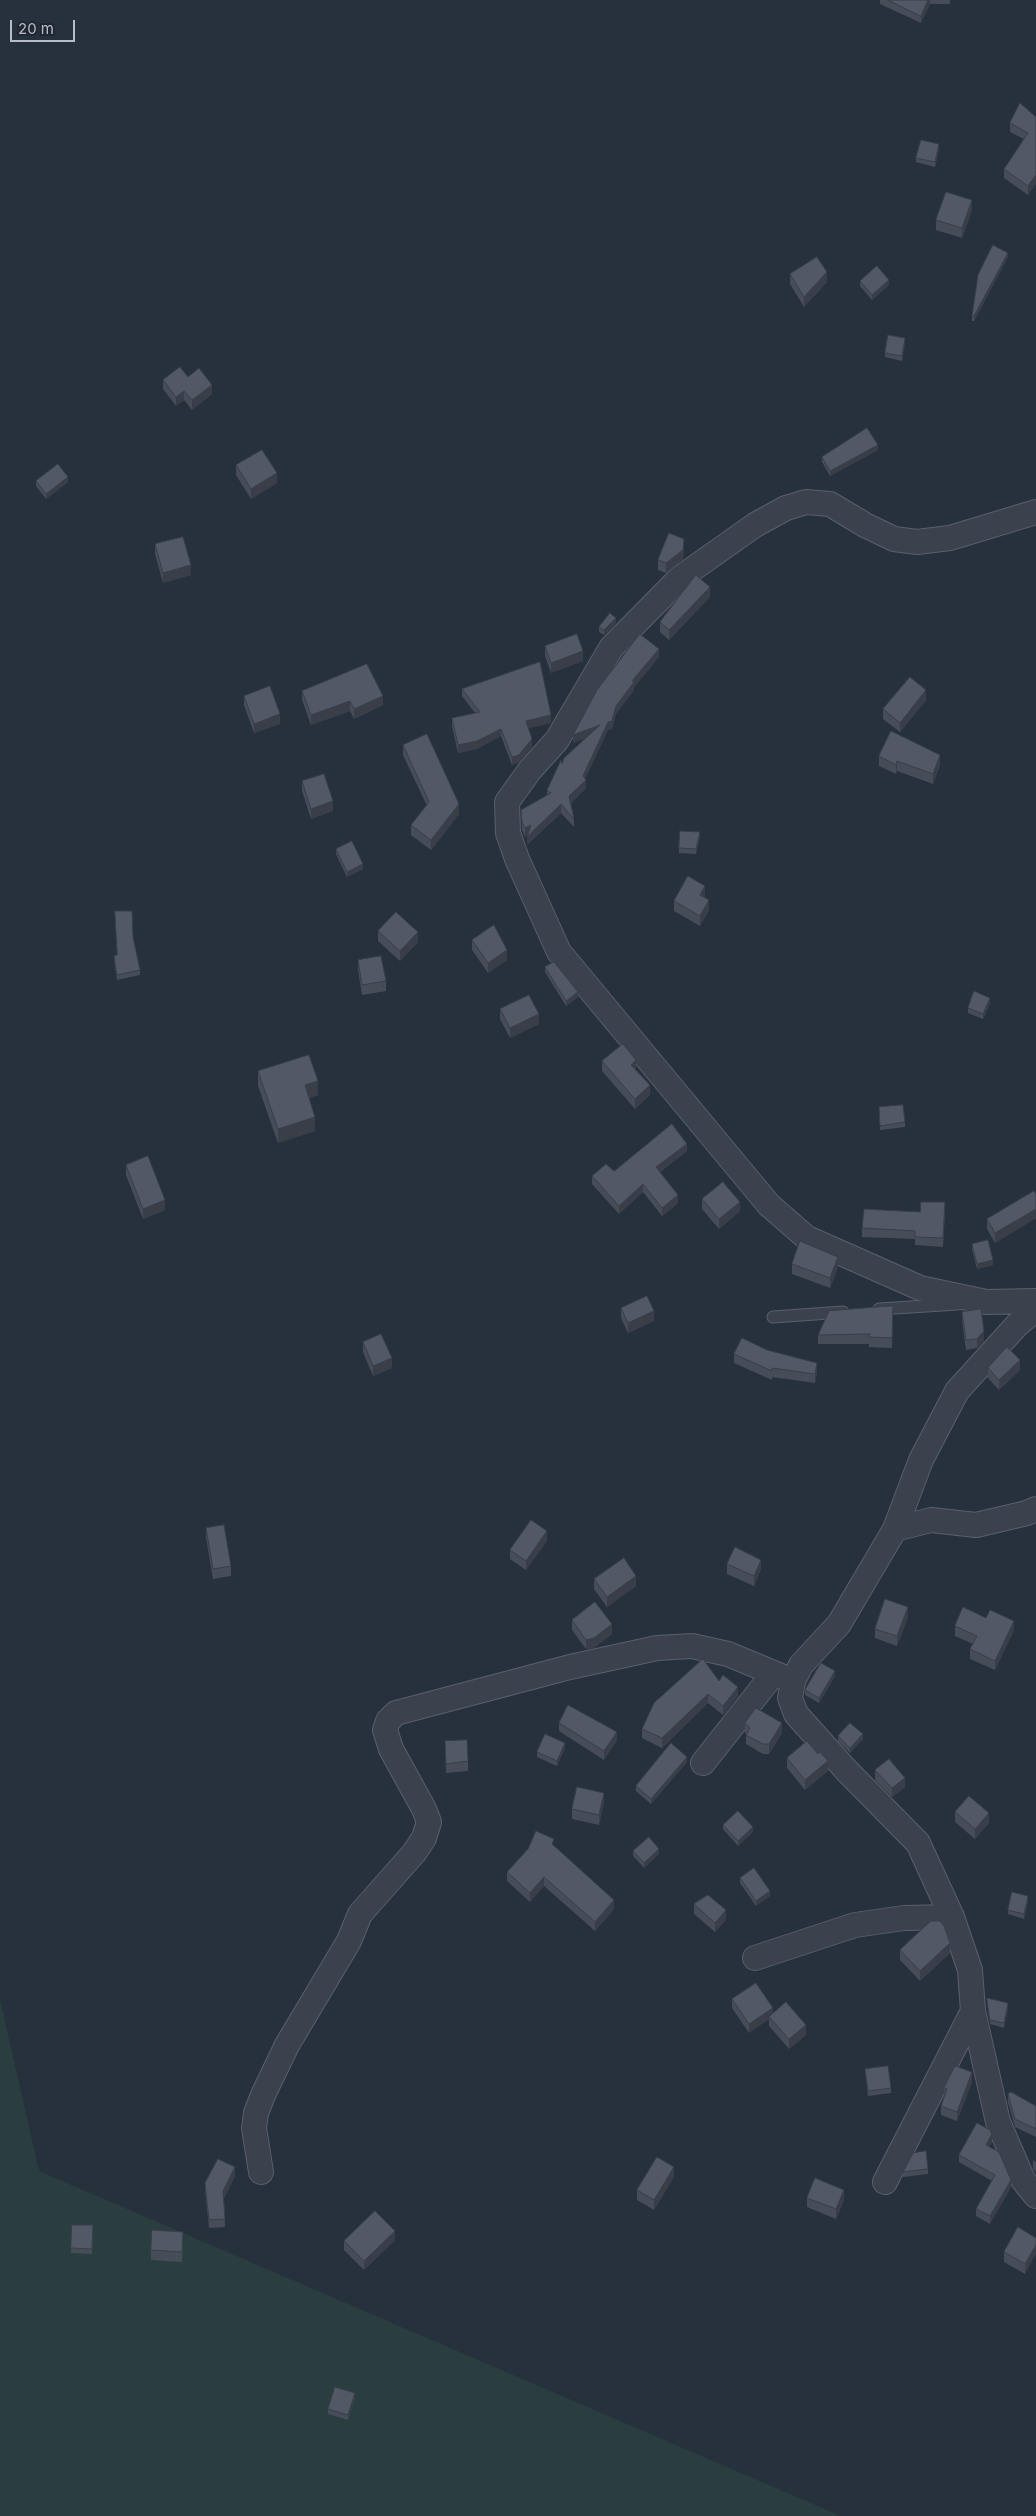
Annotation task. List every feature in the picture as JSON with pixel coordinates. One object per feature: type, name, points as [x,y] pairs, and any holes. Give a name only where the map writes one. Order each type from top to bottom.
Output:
[{"type":"street","points":[[1036,512],[950,538],[917,542],[894,539],[864,525],[830,504],[806,502],[786,508],[755,525],[680,578],[611,648],[557,740],[530,770],[507,802],[508,833],[517,859],[560,952],[769,1205],[807,1238],[920,1288],[986,1302],[1036,1301]]},
{"type":"street","points":[[703,1763],[784,1677],[807,1658],[839,1624],[895,1529],[921,1460],[957,1391],[1017,1325],[1036,1309]]},
{"type":"street","points":[[895,1529],[930,1520],[976,1525],[1027,1513],[1036,1509]]},
{"type":"street","points":[[261,2172],[254,2128],[256,2113],[263,2094],[288,2045],[349,1940],[360,1914],[414,1853],[424,1838],[429,1822],[391,1749],[385,1730],[388,1721],[396,1713],[570,1666],[656,1648],[692,1646],[728,1654],[784,1677]]},
{"type":"street","points":[[784,1677],[796,1714],[847,1771],[918,1843],[952,1917],[970,1970],[973,2011],[998,2122],[1023,2180],[1036,2196]]},
{"type":"street","points":[[755,1958],[855,1925],[904,1918],[952,1917]]},
{"type":"street","points":[[885,2182],[973,2011]]},
{"type":"lane","points":[[870,1310],[986,1302]]},
{"type":"lane","points":[[773,1317],[850,1312]]},
{"type":"shaded area","points":[[0,1999],[39,2171],[841,2516],[0,2516]]},
{"type":"building","points":[[888,0],[928,0],[921,16]]},
{"type":"building","points":[[1020,103],[1036,117],[1036,175],[1028,186],[1004,169],[1028,133],[1010,123]]},
{"type":"building","points":[[921,140],[939,144],[935,162],[916,158]]},
{"type":"building","points":[[946,192],[972,200],[962,228],[936,220]]},
{"type":"building","points":[[993,245],[1008,253],[974,316],[972,316],[978,275]]},
{"type":"building","points":[[817,257],[827,272],[804,297],[790,274]]},
{"type":"building","points":[[877,266],[889,280],[872,295],[860,281]]},
{"type":"building","points":[[888,335],[905,338],[902,356],[885,353]]},
{"type":"building","points":[[180,367],[188,377],[199,368],[212,385],[192,400],[184,391],[176,397],[163,380]]},
{"type":"building","points":[[867,428],[878,445],[830,471],[822,457]]},
{"type":"building","points":[[262,450],[277,473],[251,489],[236,465]]},
{"type":"building","points":[[58,464],[68,477],[46,494],[36,481]]},
{"type":"building","points":[[669,533],[684,539],[683,550],[666,563],[658,560]]},
{"type":"building","points":[[183,537],[191,565],[163,573],[155,544]]},
{"type":"building","points":[[696,575],[710,587],[669,630],[660,622]]},
{"type":"building","points":[[610,613],[616,618],[604,630],[599,627]]},
{"type":"building","points":[[577,634],[583,651],[551,663],[545,646]]},
{"type":"building","points":[[640,634],[659,649],[632,681],[634,682],[616,706],[612,721],[608,722],[583,776],[586,780],[569,796],[574,819],[561,804],[527,837],[531,825],[525,828],[522,822],[521,810],[551,793],[547,790],[561,760],[562,764],[564,758],[600,725],[573,735],[597,690]]},
{"type":"building","points":[[540,662],[551,715],[526,721],[532,739],[519,755],[512,757],[501,729],[477,741],[458,745],[452,718],[480,712],[462,689]]},
{"type":"building","points":[[367,664],[383,696],[354,709],[350,701],[311,715],[302,691]]},
{"type":"building","points":[[910,677],[926,690],[900,723],[883,709]]},
{"type":"building","points":[[270,686],[280,714],[254,724],[244,696]]},
{"type":"building","points":[[891,731],[940,755],[933,774],[897,761],[896,765],[879,756]]},
{"type":"building","points":[[427,734],[459,804],[431,840],[411,825],[429,802],[403,745]]},
{"type":"building","points":[[324,774],[333,801],[311,809],[302,781]]},
{"type":"building","points":[[680,831],[700,832],[696,849],[679,848]]},
{"type":"building","points":[[352,841],[363,864],[347,872],[336,849]]},
{"type":"building","points":[[688,876],[705,886],[700,895],[709,900],[700,916],[674,901]]},
{"type":"building","points":[[115,911],[132,911],[133,937],[140,970],[117,975],[114,956],[117,955]]},
{"type":"building","points":[[396,912],[418,932],[400,951],[378,931]]},
{"type":"building","points":[[494,925],[507,950],[488,963],[472,940]]},
{"type":"building","points":[[381,956],[386,981],[362,985],[358,960]]},
{"type":"building","points":[[554,962],[578,992],[566,1001],[545,967]]},
{"type":"building","points":[[974,991],[990,998],[983,1014],[968,1008]]},
{"type":"building","points":[[529,995],[539,1014],[510,1028],[500,1009]]},
{"type":"building","points":[[623,1044],[636,1060],[631,1065],[650,1085],[635,1099],[602,1061]]},
{"type":"building","points":[[309,1055],[318,1081],[305,1085],[315,1117],[278,1129],[258,1071]]},
{"type":"building","points":[[903,1105],[905,1122],[880,1126],[879,1107]]},
{"type":"building","points":[[672,1124],[687,1144],[656,1167],[678,1195],[662,1208],[643,1184],[619,1206],[592,1176],[606,1164],[614,1171]]},
{"type":"building","points":[[148,1156],[165,1200],[143,1209],[126,1165]]},
{"type":"building","points":[[723,1182],[740,1202],[719,1219],[702,1199]]},
{"type":"building","points":[[1034,1191],[1036,1194],[1036,1209],[995,1233],[987,1219]]},
{"type":"building","points":[[921,1202],[945,1202],[943,1238],[915,1237],[915,1231],[862,1228],[864,1209],[920,1212]]},
{"type":"building","points":[[988,1240],[993,1260],[977,1264],[972,1244]]},
{"type":"building","points":[[800,1241],[838,1257],[830,1278],[792,1264]]},
{"type":"building","points":[[647,1296],[654,1311],[628,1323],[621,1308]]},
{"type":"building","points":[[893,1306],[892,1338],[869,1337],[870,1334],[818,1335],[829,1311]]},
{"type":"building","points":[[981,1309],[984,1331],[977,1339],[966,1340],[962,1312]]},
{"type":"building","points":[[381,1334],[392,1358],[373,1366],[363,1342]]},
{"type":"building","points":[[742,1338],[767,1350],[817,1363],[815,1374],[772,1368],[772,1371],[734,1354]]},
{"type":"building","points":[[1007,1347],[1020,1360],[999,1380],[988,1368]]},
{"type":"building","points":[[531,1520],[547,1531],[526,1561],[510,1550]]},
{"type":"building","points":[[224,1525],[231,1566],[213,1569],[206,1528]]},
{"type":"building","points":[[735,1547],[761,1560],[754,1576],[727,1564]]},
{"type":"building","points":[[624,1558],[636,1576],[607,1597],[594,1579]]},
{"type":"building","points":[[885,1599],[908,1607],[897,1636],[875,1629]]},
{"type":"building","points":[[595,1602],[612,1624],[594,1638],[586,1640],[572,1620]]},
{"type":"building","points":[[963,1607],[986,1618],[990,1610],[1014,1621],[995,1661],[970,1649],[977,1636],[955,1626]]},
{"type":"building","points":[[703,1659],[719,1681],[723,1675],[738,1687],[723,1706],[708,1694],[662,1738],[642,1729],[654,1703]]},
{"type":"building","points":[[821,1663],[835,1671],[819,1698],[805,1690]]},
{"type":"building","points":[[568,1705],[617,1732],[604,1751],[559,1723]]},
{"type":"building","points":[[756,1708],[782,1723],[769,1744],[763,1744],[746,1735],[750,1728],[745,1723]]},
{"type":"building","points":[[850,1723],[863,1734],[850,1748],[838,1736]]},
{"type":"building","points":[[545,1734],[565,1743],[557,1761],[537,1752]]},
{"type":"building","points":[[467,1740],[468,1761],[446,1764],[445,1741]]},
{"type":"building","points":[[807,1741],[818,1754],[820,1752],[828,1761],[805,1780],[787,1758]]},
{"type":"building","points":[[671,1743],[687,1757],[651,1799],[636,1786]]},
{"type":"building","points":[[889,1759],[905,1778],[892,1788],[875,1770]]},
{"type":"building","points":[[577,1787],[604,1793],[599,1815],[572,1809]]},
{"type":"building","points":[[969,1796],[989,1813],[975,1829],[955,1812]]},
{"type":"building","points":[[738,1811],[753,1827],[738,1841],[723,1825]]},
{"type":"building","points":[[536,1831],[554,1839],[552,1844],[614,1900],[595,1922],[544,1877],[530,1893],[507,1872],[528,1849]]},
{"type":"building","points":[[649,1837],[659,1849],[644,1863],[633,1851]]},
{"type":"building","points":[[754,1868],[770,1891],[756,1901],[740,1878]]},
{"type":"building","points":[[1012,1892],[1028,1896],[1024,1914],[1008,1910]]},
{"type":"building","points":[[708,1895],[726,1910],[715,1923],[694,1904]]},
{"type":"building","points":[[931,1921],[940,1921],[944,1926],[950,1943],[920,1971],[900,1950]]},
{"type":"building","points":[[756,1983],[773,2008],[749,2024],[732,1999]]},
{"type":"building","points":[[987,1998],[1008,2003],[1004,2023],[990,2020]]},
{"type":"building","points":[[786,2002],[806,2025],[789,2039],[769,2017]]},
{"type":"building","points":[[888,2066],[891,2088],[868,2091],[865,2069]]},
{"type":"building","points":[[955,2066],[972,2072],[957,2112],[941,2106],[947,2089],[944,2088]]},
{"type":"building","points":[[1011,2092],[1036,2106],[1036,2129],[1015,2119],[1008,2094]]},
{"type":"building","points":[[977,2123],[990,2130],[992,2134],[986,2145],[999,2152],[1011,2180],[990,2216],[976,2209],[995,2175],[959,2155]]},
{"type":"building","points":[[926,2151],[928,2169],[903,2172],[913,2153]]},
{"type":"building","points":[[657,2157],[674,2167],[654,2200],[637,2190]]},
{"type":"building","points":[[218,2159],[235,2167],[223,2191],[225,2219],[209,2220],[205,2183]]},
{"type":"building","points":[[815,2178],[844,2190],[836,2209],[807,2198]]},
{"type":"building","points":[[375,2211],[395,2231],[364,2261],[344,2241]]},
{"type":"building","points":[[72,2225],[93,2225],[92,2249],[71,2248]]},
{"type":"building","points":[[1018,2227],[1036,2238],[1036,2245],[1025,2264],[1004,2252]]},
{"type":"building","points":[[152,2230],[183,2232],[182,2252],[151,2250]]},
{"type":"building","points":[[335,2387],[355,2393],[348,2415],[328,2409]]}]
